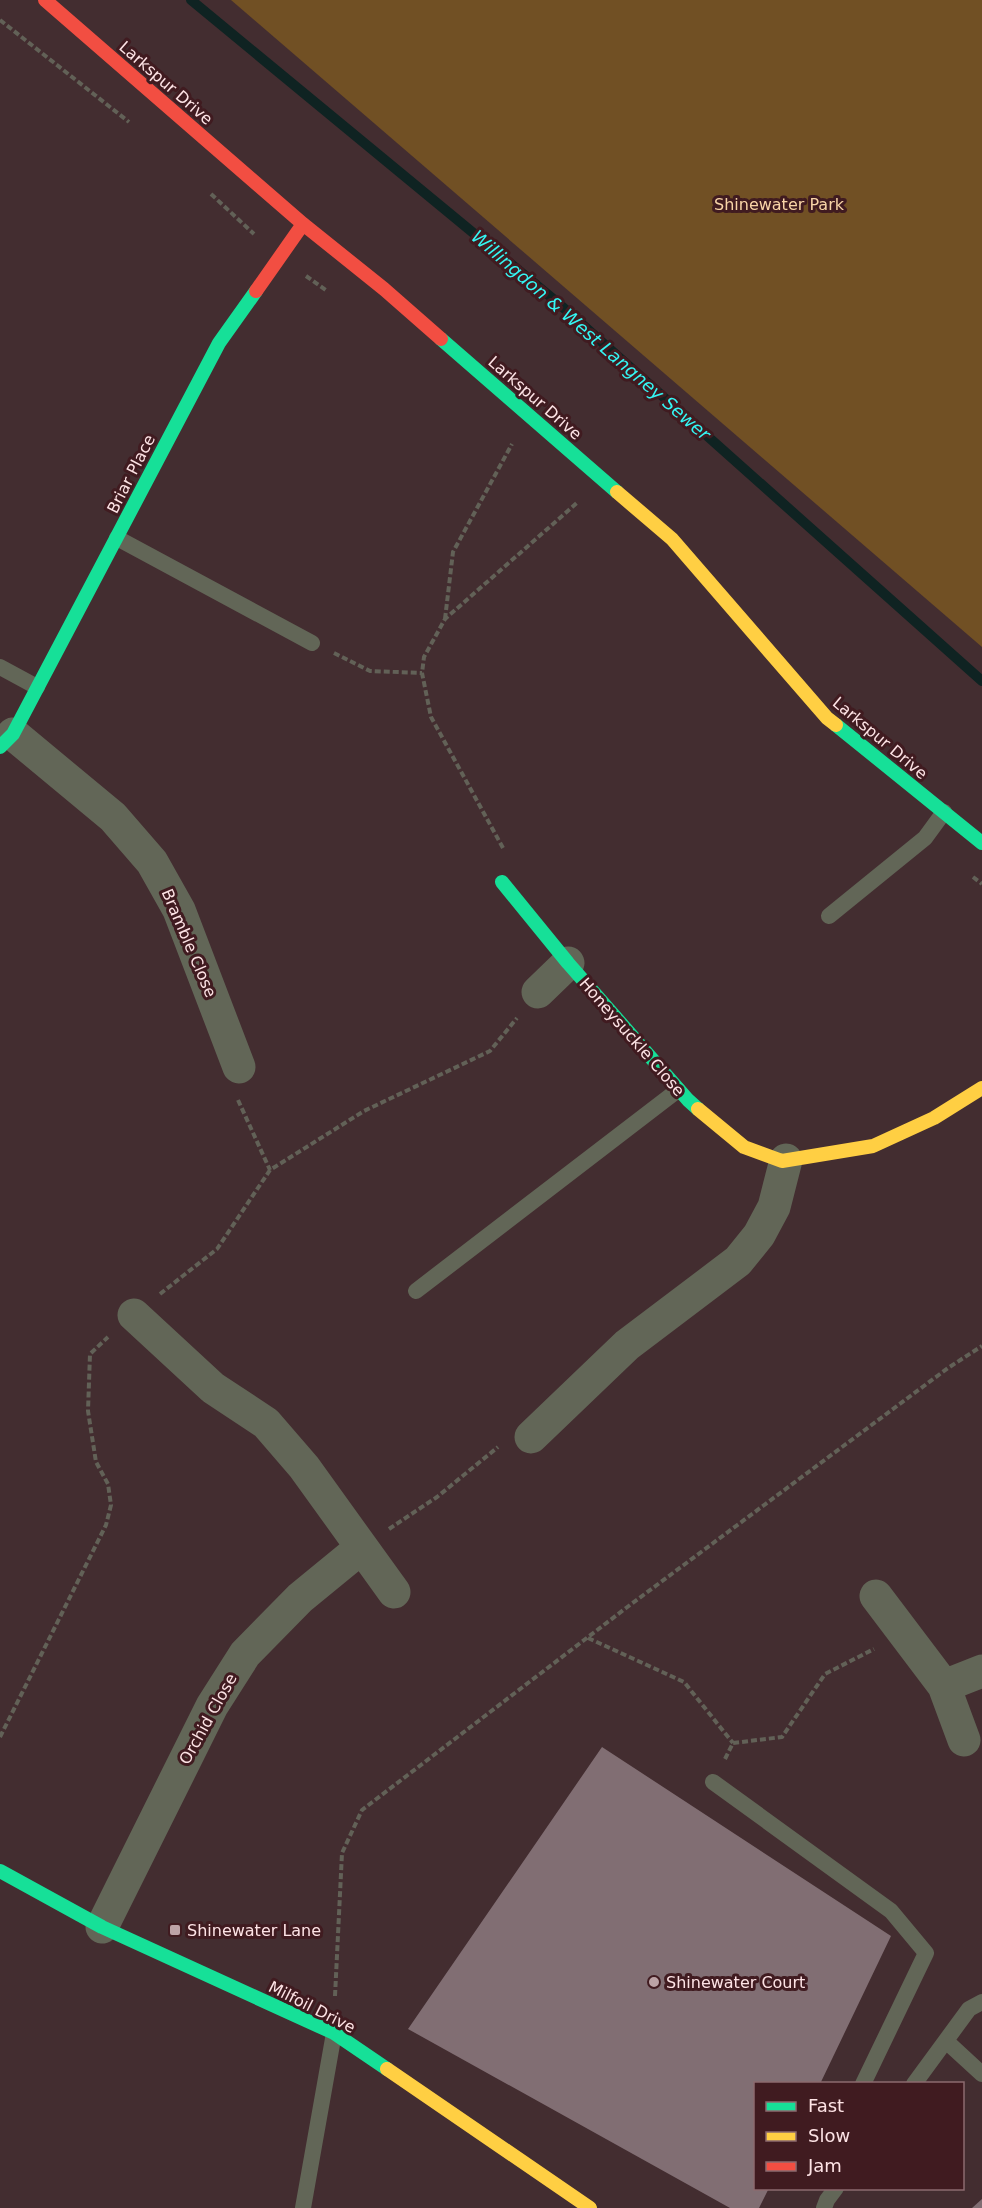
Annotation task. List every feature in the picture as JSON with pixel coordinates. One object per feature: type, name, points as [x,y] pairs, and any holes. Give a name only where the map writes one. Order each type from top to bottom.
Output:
[{"type":"street","name":"Larkspur Drive","points":[[45,0],[303,224],[384,289],[672,539],[827,718],[982,843]]},
{"type":"street","name":"Briar Place","points":[[6,740],[117,538],[219,343],[303,224]]},
{"type":"street","name":"Bramble Close","points":[[6,740],[113,817],[152,862],[179,910],[239,1067]]},
{"type":"street","name":"Honeysuckle Close","points":[[502,882],[568,963],[687,1100],[744,1147],[782,1161],[873,1146],[934,1118],[982,1088]]},
{"type":"street","points":[[538,992],[568,963]]},
{"type":"street","points":[[531,1437],[627,1345],[738,1261],[759,1235],[774,1207],[786,1160]]},
{"type":"street","points":[[134,1315],[213,1388],[266,1423],[304,1467],[394,1592]]},
{"type":"street","name":"Orchid Close","points":[[102,1927],[212,1706],[245,1654],[300,1598],[361,1548]]},
{"type":"street","points":[[876,1596],[944,1686],[964,1740]]},
{"type":"street","points":[[944,1686],[982,1671]]},
{"type":"street","name":"Milfoil Drive","points":[[0,1871],[102,1927],[334,2033],[590,2208]]},
{"type":"lane","points":[[117,538],[312,643]]},
{"type":"lane","points":[[0,668],[37,687]]},
{"type":"lane","points":[[829,916],[925,838],[944,812]]},
{"type":"lane","points":[[416,1291],[678,1090]]},
{"type":"lane","points":[[713,1782],[891,1911],[926,1953],[864,2082]]},
{"type":"lane","points":[[915,2082],[969,2009],[982,2002]]},
{"type":"lane","points":[[303,2208],[334,2033]]},
{"type":"lane","points":[[946,2041],[982,2074]]},
{"type":"lane","points":[[824,2208],[834,2190]]},
{"type":"path","points":[[0,20],[130,123]]},
{"type":"path","points":[[211,193],[279,257],[335,297]]},
{"type":"path","points":[[445,619],[453,552],[517,435]]},
{"type":"path","points":[[502,882],[504,850],[431,717],[422,673],[424,657],[445,619],[585,495]]},
{"type":"path","points":[[312,643],[370,671],[422,673]]},
{"type":"path","points":[[966,871],[982,884]]},
{"type":"path","points":[[0,1737],[106,1525],[111,1505],[108,1484],[96,1462],[88,1411],[90,1354],[134,1315],[217,1249],[270,1170],[364,1111],[490,1051],[538,992]]},
{"type":"path","points":[[239,1067],[238,1101],[270,1170]]},
{"type":"path","points":[[334,2033],[342,1853],[362,1810],[948,1368],[982,1346]]},
{"type":"path","points":[[361,1548],[437,1497],[522,1427],[531,1437]]},
{"type":"path","points":[[733,1743],[782,1737],[825,1674],[904,1634]]},
{"type":"path","points":[[588,1638],[684,1682],[733,1743]]},
{"type":"path","points":[[713,1782],[733,1743]]},
{"type":"green space","name":"Shinewater Park","points":[[231,0],[982,0],[982,647]]},
{"type":"building","name":"Shinewater Court","points":[[602,1747],[891,1936],[821,2082],[754,2082],[754,2190],[768,2190],[759,2208],[730,2208],[408,2029]]},
{"type":"building","points":[[982,2199],[982,2208],[972,2208]]},
{"type":"waterway","name":"Willingdon & West Langney Sewer","points":[[191,0],[557,302],[982,681]]},
{"type":"traffic: fast","points":[[0,747],[13,734],[219,343],[256,291]]},
{"type":"traffic: fast","points":[[441,339],[617,492]]},
{"type":"traffic: fast","points":[[836,725],[982,843]]},
{"type":"traffic: fast","points":[[502,882],[568,963],[698,1109]]},
{"type":"traffic: fast","points":[[0,1871],[102,1927],[334,2033],[387,2069]]},
{"type":"traffic: slow","points":[[617,492],[672,539],[827,718],[836,725]]},
{"type":"traffic: slow","points":[[698,1109],[744,1147],[782,1161],[873,1146],[934,1118],[982,1088]]},
{"type":"traffic: slow","points":[[387,2069],[590,2208]]},
{"type":"traffic: jam","points":[[45,0],[303,224],[384,289],[441,339]]},
{"type":"traffic: jam","points":[[256,291],[303,224]]},
{"type":"place","name":"Shinewater Lane","points":[[175,1930]]},
{"type":"place","name":"Shinewater Court","points":[[654,1982]]}]
